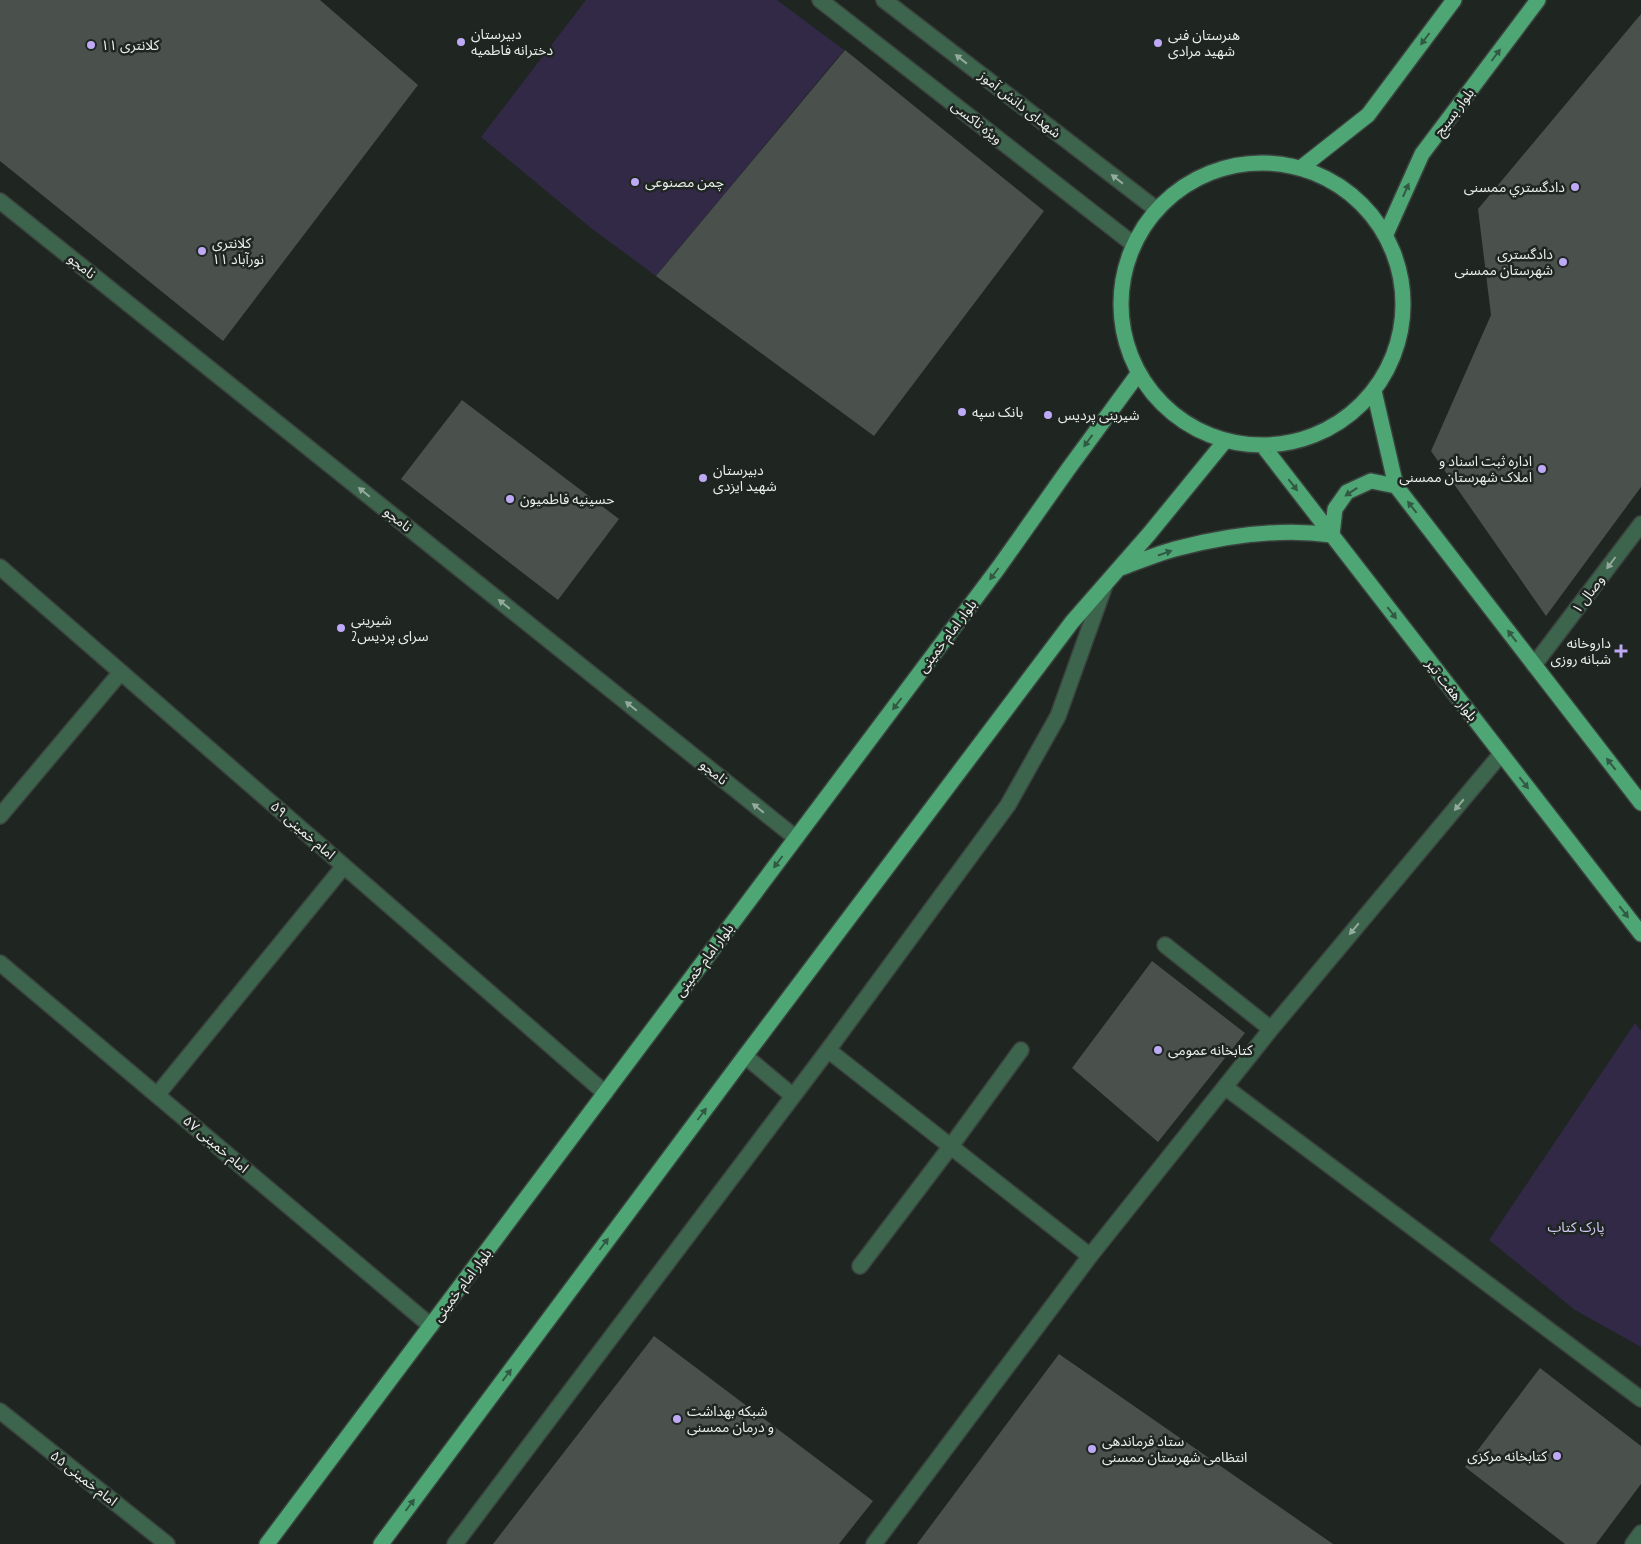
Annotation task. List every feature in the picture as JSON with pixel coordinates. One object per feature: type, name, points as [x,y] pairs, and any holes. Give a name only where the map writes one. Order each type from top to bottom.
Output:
[{"type":"main road","points":[[1302,167],[1368,114],[1454,0]]},
{"type":"main road","name":"بلوار بسیج","points":[[1386,234],[1422,154],[1538,0]]},
{"type":"main road","points":[[1250,162],[1302,167],[1351,192],[1386,234],[1403,286],[1399,341],[1374,391],[1343,421],[1305,440],[1263,446],[1225,441],[1174,417],[1138,374],[1122,332],[1121,286],[1133,244],[1156,209],[1198,177],[1250,162]]},
{"type":"main road","name":"بلوار امام خمينی","points":[[267,1544],[999,567],[1138,374]]},
{"type":"main road","points":[[1374,391],[1396,486],[1641,803]]},
{"type":"main road","points":[[381,1544],[1072,622],[1149,534],[1225,441]]},
{"type":"main road","name":"بلوار هفت تیر","points":[[1263,446],[1641,934]]},
{"type":"main road","points":[[1119,569],[1179,548],[1243,535],[1308,532],[1332,535],[1335,509],[1347,492],[1371,481],[1396,486]]},
{"type":"street","name":"ویژه تاکسی","points":[[820,0],[1133,244]]},
{"type":"street","name":"شهدای دانش آموز","points":[[884,0],[1156,209]]},
{"type":"street","name":"نامجو","points":[[0,201],[796,838]]},
{"type":"street","name":"وصال ۱","points":[[1534,665],[1641,524]]},
{"type":"street","name":"امام خمينی ۵۹","points":[[0,567],[605,1093]]},
{"type":"street","points":[[455,1544],[828,1050],[1008,805],[1058,716],[1106,584]]},
{"type":"street","points":[[0,816],[121,672]]},
{"type":"street","points":[[874,1544],[1090,1256],[1271,1029],[1502,754]]},
{"type":"street","points":[[157,1096],[344,866]]},
{"type":"street","points":[[1165,945],[1271,1029]]},
{"type":"street","name":"امام خمينی ۵۷","points":[[0,963],[431,1326]]},
{"type":"street","points":[[828,1050],[1090,1256]]},
{"type":"street","points":[[860,1266],[1021,1050]]},
{"type":"street","points":[[745,1056],[793,1096]]},
{"type":"street","points":[[1225,1087],[1641,1399]]},
{"type":"street","name":"امام خمينی ۵۵","points":[[0,1411],[167,1544]]},
{"type":"street","points":[[1633,1544],[1641,1533]]},
{"type":"green space","name":"چمن مصنوعی","points":[[586,0],[777,0],[844,50],[656,276],[591,228],[481,137]]},
{"type":"green space","name":"پارک کتاب","points":[[1635,1023],[1641,1031],[1641,1347],[1575,1310],[1489,1240]]},
{"type":"building","name":"کلانتری ۱۱ نورآباد","points":[[0,0],[320,0],[418,85],[223,341],[0,161]]},
{"type":"building","points":[[1641,14],[1641,487],[1546,616],[1431,451],[1491,315],[1478,209]]},
{"type":"building","points":[[845,50],[1044,211],[874,436],[656,276]]},
{"type":"building","name":"حسینیه فاطمیون","points":[[462,400],[619,519],[558,600],[401,479]]},
{"type":"building","name":"کتابخانه عمومی","points":[[1152,961],[1245,1033],[1158,1142],[1072,1068]]},
{"type":"building","name":"شبکه بهداشت و درمان ممسنی","points":[[654,1336],[873,1501],[839,1544],[493,1544]]},
{"type":"building","name":"ستاد فرماندهی انتظامی شهرستان ممسنی","points":[[1059,1354],[1333,1544],[917,1544]]},
{"type":"building","name":"کتابخانه مرکزی","points":[[1540,1368],[1641,1446],[1641,1484],[1596,1544],[1565,1544],[1465,1467]]},
{"type":"place","name":"دبیرستان دخترانه فاطمیه","points":[[461,42]]},
{"type":"place","name":"هنرستان فنی شهید مرادی","points":[[1158,43]]},
{"type":"place","name":"کلانتری ۱۱","points":[[91,45]]},
{"type":"place","name":"چمن مصنوعی","points":[[635,182]]},
{"type":"place","name":"دادگستري ممسنی","points":[[1575,187]]},
{"type":"place","name":"کلانتری ۱۱ نورآباد","points":[[202,251]]},
{"type":"place","name":"دادگستری شهرستان ممسنی","points":[[1563,262]]},
{"type":"place","name":"بانک سپه","points":[[962,412]]},
{"type":"place","name":"شیرینی پردیس","points":[[1048,415]]},
{"type":"place","name":"اداره ثبت اسناد و املاک شهرستان ممسنی","points":[[1542,469]]},
{"type":"place","name":"دبیرستان شهید ایزدی","points":[[703,478]]},
{"type":"place","name":"حسینیه فاطمیون","points":[[510,499]]},
{"type":"place","name":"شیرینی سرای پردیس2","points":[[341,628]]},
{"type":"place","name":"داروخانه شبانه روزی","points":[[1621,651]]},
{"type":"place","name":"کتابخانه عمومی","points":[[1158,1050]]},
{"type":"place","name":"شبکه بهداشت و درمان ممسنی","points":[[677,1419]]},
{"type":"place","name":"ستاد فرماندهی انتظامی شهرستان ممسنی","points":[[1092,1449]]},
{"type":"place","name":"کتابخانه مرکزی","points":[[1557,1456]]}]
